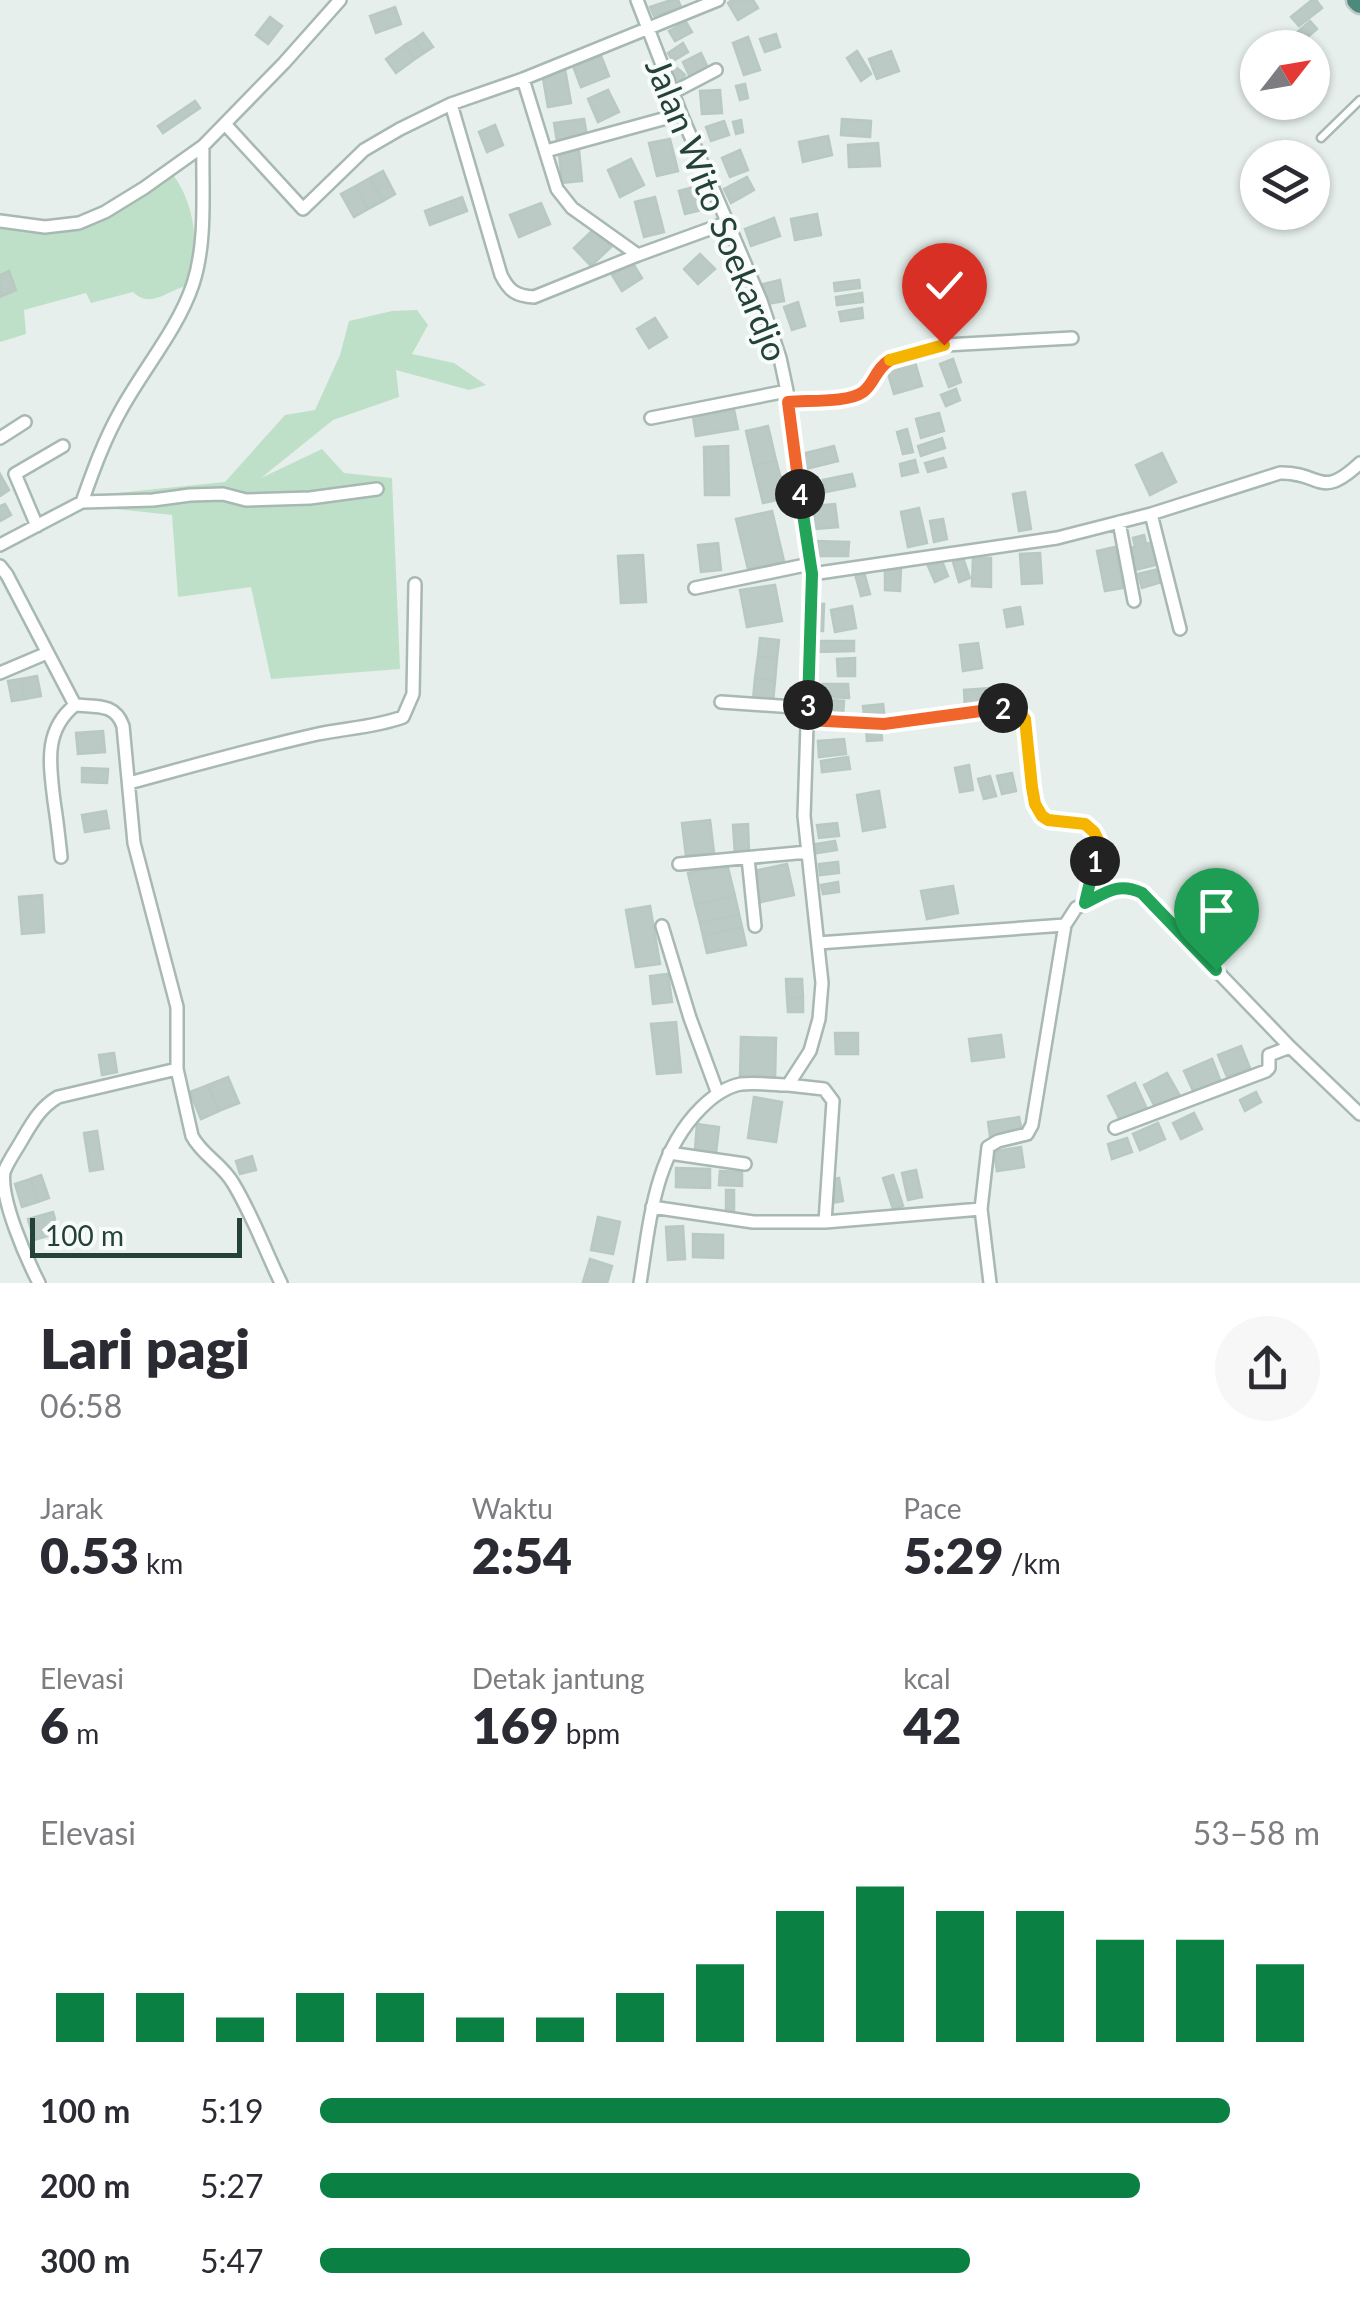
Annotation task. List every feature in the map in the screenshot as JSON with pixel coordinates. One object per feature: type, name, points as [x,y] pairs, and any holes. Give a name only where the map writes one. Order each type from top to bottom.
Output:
[{"type":"street","points":[[0,221],[45,227],[79,223],[144,188],[203,146],[340,0]]},
{"type":"street","name":"Jalan Wito Soekardjo","points":[[637,0],[672,93],[761,301],[780,358],[787,396],[811,569],[804,816],[822,983],[819,1019],[810,1051],[788,1085]]},
{"type":"street","points":[[224,124],[303,209],[364,150],[400,128],[451,104],[718,0]]},
{"type":"street","points":[[672,93],[716,70]]},
{"type":"street","points":[[523,79],[557,188],[564,199],[638,255]]},
{"type":"street","points":[[451,104],[501,275],[508,289],[518,296],[534,297],[726,223]]},
{"type":"street","points":[[546,151],[681,114]]},
{"type":"street","points":[[82,502],[120,410],[183,310],[194,280],[201,244],[203,146]]},
{"type":"street","points":[[651,418],[787,396],[851,398],[862,394],[877,370],[891,359],[944,345],[1072,338]]},
{"type":"street","points":[[0,438],[26,422]]},
{"type":"street","points":[[38,526],[16,474],[63,446]]},
{"type":"street","points":[[695,588],[1057,538],[1151,514],[1280,473],[1333,483],[1360,463]]},
{"type":"street","points":[[0,546],[82,502],[224,494],[246,500],[310,498],[377,489]]},
{"type":"street","points":[[1151,514],[1180,629]]},
{"type":"street","points":[[1119,522],[1134,601]]},
{"type":"street","points":[[0,566],[76,705]]},
{"type":"street","points":[[129,783],[258,748],[403,717],[413,694],[415,584]]},
{"type":"street","points":[[0,673],[47,653]]},
{"type":"street","points":[[721,702],[884,724],[1003,708],[1016,710],[1025,719],[1032,787],[1042,816],[1085,824],[1099,842],[1085,903]]},
{"type":"street","points":[[62,857],[49,758],[51,740],[58,724],[76,705],[111,708],[120,715],[123,726],[134,843],[177,1007],[176,1069],[192,1136],[234,1185],[281,1283]]},
{"type":"street","points":[[679,864],[808,852]]},
{"type":"street","points":[[748,858],[755,926]]},
{"type":"street","points":[[990,1283],[981,1209],[988,1147],[1027,1134],[1032,1125],[1065,924],[1076,908],[1116,888],[1128,887],[1142,893],[1360,1114]]},
{"type":"street","points":[[818,943],[1065,924]]},
{"type":"street","points":[[662,926],[718,1094]]},
{"type":"street","points":[[1115,1128],[1266,1071],[1269,1055],[1290,1047]]},
{"type":"street","points":[[39,1283],[4,1203],[2,1186],[3,1174],[35,1118],[45,1104],[58,1097],[176,1069]]},
{"type":"street","points":[[640,1283],[652,1207],[668,1153],[685,1125],[722,1090],[743,1084],[788,1085],[824,1090],[833,1100],[824,1222]]},
{"type":"street","points":[[668,1153],[746,1164]]},
{"type":"street","points":[[652,1207],[753,1222],[824,1222],[981,1209]]},
{"type":"lane","points":[[1321,138],[1360,100]]},
{"type":"green space","points":[[169,170],[185,196],[193,226],[186,286],[152,299],[133,292],[91,303],[86,293],[24,310],[26,334],[0,342],[0,221],[79,223]]},
{"type":"green space","points":[[417,310],[428,325],[412,354],[454,363],[486,385],[469,390],[396,370],[399,397],[333,420],[261,478],[322,449],[344,473],[392,478],[400,669],[271,679],[251,587],[178,597],[172,515],[97,507],[107,494],[225,482],[285,415],[315,410],[340,355],[349,321],[392,311]]},
{"type":"building","points":[[678,0],[681,7],[654,16],[650,7]]},
{"type":"building","points":[[753,0],[758,8],[738,20],[728,3]]},
{"type":"building","points":[[1312,0],[1322,8],[1299,26],[1291,17]]},
{"type":"building","points":[[395,7],[401,24],[376,33],[370,16]]},
{"type":"building","points":[[270,17],[282,26],[268,44],[256,35]]},
{"type":"building","points":[[1310,21],[1317,29],[1316,30],[1300,30]]},
{"type":"building","points":[[686,22],[692,32],[675,41],[669,31]]},
{"type":"building","points":[[423,33],[433,47],[424,53],[415,39]]},
{"type":"building","points":[[776,34],[780,47],[765,52],[760,39]]},
{"type":"building","points":[[748,37],[760,70],[744,75],[733,43]]},
{"type":"building","points":[[415,39],[424,53],[415,59],[405,45]]},
{"type":"building","points":[[683,43],[688,52],[673,61],[668,53]]},
{"type":"building","points":[[405,45],[415,59],[396,73],[386,59]]},
{"type":"building","points":[[857,51],[871,74],[861,81],[847,58]]},
{"type":"building","points":[[891,51],[899,71],[877,79],[869,59]]},
{"type":"building","points":[[701,53],[708,68],[690,77],[683,62]]},
{"type":"building","points":[[601,56],[609,76],[581,87],[573,66]]},
{"type":"building","points":[[677,68],[685,75],[679,82],[671,75]]},
{"type":"building","points":[[565,69],[571,103],[548,107],[542,73]]},
{"type":"building","points":[[745,84],[748,98],[740,100],[736,86]]},
{"type":"building","points":[[608,90],[619,112],[598,122],[588,99]]},
{"type":"building","points":[[720,90],[722,113],[702,114],[700,91]]},
{"type":"building","points":[[195,101],[200,108],[163,133],[158,126]]},
{"type":"building","points":[[584,119],[587,136],[557,141],[554,123]]},
{"type":"building","points":[[842,119],[871,121],[870,137],[841,135]]},
{"type":"building","points":[[741,120],[743,132],[736,134],[733,122]]},
{"type":"building","points":[[724,121],[729,135],[711,141],[706,127]]},
{"type":"building","points":[[495,125],[503,145],[487,152],[479,132]]},
{"type":"building","points":[[828,136],[832,155],[803,162],[799,142]]},
{"type":"building","points":[[670,139],[678,171],[657,176],[649,143]]},
{"type":"building","points":[[878,143],[880,166],[849,167],[848,145]]},
{"type":"building","points":[[579,150],[582,181],[562,183],[559,153]]},
{"type":"building","points":[[740,150],[748,170],[730,177],[722,158]]},
{"type":"building","points":[[631,159],[644,185],[620,197],[608,170]]},
{"type":"building","points":[[383,171],[395,194],[383,201],[370,178]]},
{"type":"building","points":[[747,177],[754,190],[731,203],[724,189]]},
{"type":"building","points":[[370,178],[383,201],[368,209],[356,186]]},
{"type":"building","points":[[356,186],[368,209],[354,217],[341,194]]},
{"type":"building","points":[[694,187],[701,210],[685,214],[679,191]]},
{"type":"building","points":[[462,197],[467,211],[430,225],[425,211]]},
{"type":"building","points":[[655,197],[664,232],[644,237],[635,202]]},
{"type":"building","points":[[541,203],[550,224],[519,237],[510,215]]},
{"type":"building","points":[[817,214],[821,235],[795,240],[791,219]]},
{"type":"building","points":[[774,218],[780,236],[751,246],[745,229]]},
{"type":"building","points":[[594,229],[611,247],[591,266],[574,248]]},
{"type":"building","points":[[700,254],[715,269],[698,284],[684,269]]},
{"type":"building","points":[[632,262],[642,278],[622,291],[612,275]]},
{"type":"building","points":[[9,271],[16,290],[0,297],[0,275]]},
{"type":"building","points":[[780,280],[784,301],[767,304],[763,284]]},
{"type":"building","points":[[859,280],[860,288],[835,291],[834,283]]},
{"type":"building","points":[[862,293],[863,302],[837,305],[836,297]]},
{"type":"building","points":[[798,302],[805,326],[792,330],[784,307]]},
{"type":"building","points":[[862,308],[863,318],[841,321],[839,312]]},
{"type":"building","points":[[655,318],[667,337],[649,348],[637,329]]},
{"type":"building","points":[[953,359],[961,382],[949,387],[940,364]]},
{"type":"building","points":[[915,362],[922,386],[894,394],[887,370]]},
{"type":"building","points":[[956,389],[960,400],[946,406],[941,395]]},
{"type":"building","points":[[734,410],[738,429],[696,436],[693,417]]},
{"type":"building","points":[[939,413],[944,431],[921,438],[916,419]]},
{"type":"building","points":[[768,426],[776,460],[754,466],[746,431]]},
{"type":"building","points":[[907,429],[913,452],[903,454],[897,432]]},
{"type":"building","points":[[942,438],[945,448],[921,456],[918,446]]},
{"type":"building","points":[[728,446],[729,495],[705,495],[704,447]]},
{"type":"building","points":[[834,446],[838,461],[806,469],[802,454]]},
{"type":"building","points":[[1162,453],[1176,482],[1150,495],[1136,465]]},
{"type":"building","points":[[943,458],[946,467],[928,472],[925,463]]},
{"type":"building","points":[[776,460],[786,498],[763,503],[754,466]]},
{"type":"building","points":[[915,460],[918,472],[902,476],[900,464]]},
{"type":"building","points":[[0,474],[9,490],[0,496]]},
{"type":"building","points":[[852,474],[855,486],[826,492],[823,480]]},
{"type":"building","points":[[1025,492],[1031,529],[1019,531],[1013,494]]},
{"type":"building","points":[[5,504],[11,515],[0,521],[0,506]]},
{"type":"building","points":[[835,504],[838,527],[816,529],[813,506]]},
{"type":"building","points":[[919,508],[927,543],[908,547],[901,512]]},
{"type":"building","points":[[772,511],[784,561],[748,569],[736,519]]},
{"type":"building","points":[[943,519],[947,539],[934,542],[930,521]]},
{"type":"building","points":[[1144,535],[1146,544],[1154,542],[1159,564],[1135,570],[1130,548],[1135,547],[1133,538]]},
{"type":"building","points":[[815,541],[849,542],[848,556],[815,556]]},
{"type":"building","points":[[718,543],[721,570],[701,572],[698,545]]},
{"type":"building","points":[[1115,547],[1123,588],[1105,591],[1097,551]]},
{"type":"building","points":[[1040,553],[1042,583],[1022,584],[1020,554]]},
{"type":"building","points":[[643,555],[646,602],[621,603],[618,556]]},
{"type":"building","points":[[973,557],[991,558],[991,587],[972,586]]},
{"type":"building","points":[[963,558],[970,578],[959,582],[953,562]]},
{"type":"building","points":[[942,561],[948,576],[935,582],[928,566]]},
{"type":"building","points":[[885,565],[901,565],[900,591],[885,590]]},
{"type":"building","points":[[1159,569],[1162,582],[1142,588],[1138,574]]},
{"type":"building","points":[[864,572],[870,594],[861,596],[855,574]]},
{"type":"building","points":[[775,585],[782,621],[747,627],[740,590]]},
{"type":"building","points":[[813,604],[824,604],[823,631],[812,631]]},
{"type":"building","points":[[852,606],[856,628],[835,632],[831,610]]},
{"type":"building","points":[[1020,607],[1023,624],[1007,627],[1004,610]]},
{"type":"building","points":[[760,638],[779,640],[777,658],[758,656]]},
{"type":"building","points":[[815,641],[854,641],[854,651],[815,652]]},
{"type":"building","points":[[978,643],[982,668],[963,671],[960,645]]},
{"type":"building","points":[[758,656],[777,658],[775,681],[755,678]]},
{"type":"building","points":[[855,658],[855,676],[838,676],[837,659]]},
{"type":"building","points":[[37,676],[41,696],[25,699],[21,679]]},
{"type":"building","points":[[755,678],[775,681],[773,702],[753,700]]},
{"type":"building","points":[[21,679],[25,699],[12,701],[8,681]]},
{"type":"building","points":[[823,684],[848,684],[849,698],[823,697]]},
{"type":"building","points":[[990,688],[992,707],[965,709],[964,690]]},
{"type":"building","points":[[829,700],[844,701],[843,715],[827,713]]},
{"type":"building","points":[[883,704],[885,720],[865,723],[863,706]]},
{"type":"building","points":[[881,725],[882,740],[867,741],[866,727]]},
{"type":"building","points":[[103,731],[105,752],[78,754],[76,733]]},
{"type":"building","points":[[844,739],[846,754],[819,757],[818,741]]},
{"type":"building","points":[[848,757],[850,769],[822,772],[821,761]]},
{"type":"building","points":[[969,765],[973,790],[960,792],[955,768]]},
{"type":"building","points":[[82,768],[108,769],[107,783],[82,782]]},
{"type":"building","points":[[1012,773],[1016,791],[1002,794],[997,776]]},
{"type":"building","points":[[990,776],[996,796],[984,799],[978,779]]},
{"type":"building","points":[[879,791],[885,827],[863,831],[857,795]]},
{"type":"building","points":[[106,811],[109,828],[85,832],[82,815]]},
{"type":"building","points":[[710,820],[714,853],[686,856],[682,823]]},
{"type":"building","points":[[837,823],[839,836],[819,838],[817,825]]},
{"type":"building","points":[[748,824],[749,854],[735,854],[733,825]]},
{"type":"building","points":[[835,841],[837,850],[817,853],[816,844]]},
{"type":"building","points":[[838,862],[839,873],[820,875],[819,864]]},
{"type":"building","points":[[727,864],[735,896],[695,904],[688,873]]},
{"type":"building","points":[[787,864],[794,895],[761,902],[754,871]]},
{"type":"building","points":[[838,882],[839,892],[823,894],[821,885]]},
{"type":"building","points":[[953,886],[958,913],[927,919],[921,891]]},
{"type":"building","points":[[42,895],[44,932],[22,934],[19,897]]},
{"type":"building","points":[[735,896],[739,914],[700,923],[695,904]]},
{"type":"building","points":[[650,906],[660,964],[636,967],[626,910]]},
{"type":"building","points":[[739,914],[742,927],[703,936],[700,923]]},
{"type":"building","points":[[742,927],[746,945],[707,953],[703,936]]},
{"type":"building","points":[[668,974],[672,1002],[653,1004],[650,976]]},
{"type":"building","points":[[786,979],[802,979],[803,997],[787,998]]},
{"type":"building","points":[[803,997],[803,1012],[788,1012],[787,998]]},
{"type":"building","points":[[676,1022],[681,1072],[657,1074],[651,1024]]},
{"type":"building","points":[[835,1033],[858,1033],[858,1054],[836,1054]]},
{"type":"building","points":[[1001,1035],[1004,1057],[972,1061],[969,1039]]},
{"type":"building","points":[[741,1037],[776,1038],[775,1081],[740,1080]]},
{"type":"building","points":[[1241,1046],[1250,1068],[1227,1077],[1218,1055]]},
{"type":"building","points":[[114,1053],[117,1072],[102,1075],[99,1055]]},
{"type":"building","points":[[1212,1059],[1221,1082],[1194,1093],[1184,1071]]},
{"type":"building","points":[[1167,1073],[1180,1096],[1156,1109],[1144,1085]]},
{"type":"building","points":[[228,1077],[239,1103],[219,1111],[208,1085]]},
{"type":"building","points":[[1135,1083],[1147,1109],[1121,1122],[1108,1096]]},
{"type":"building","points":[[208,1085],[219,1111],[201,1119],[190,1092]]},
{"type":"building","points":[[1256,1092],[1261,1102],[1245,1111],[1240,1100]]},
{"type":"building","points":[[754,1097],[782,1102],[776,1142],[748,1138]]},
{"type":"building","points":[[1194,1113],[1202,1129],[1181,1139],[1173,1123]]},
{"type":"building","points":[[1019,1117],[1022,1131],[990,1136],[988,1122]]},
{"type":"building","points":[[1158,1123],[1165,1139],[1140,1150],[1133,1134]]},
{"type":"building","points":[[697,1124],[719,1127],[716,1153],[695,1150]]},
{"type":"building","points":[[97,1131],[103,1169],[90,1171],[84,1133]]},
{"type":"building","points":[[1127,1138],[1132,1152],[1112,1159],[1108,1144]]},
{"type":"building","points":[[1021,1147],[1024,1167],[997,1171],[994,1151]]},
{"type":"building","points":[[252,1156],[256,1170],[240,1174],[236,1161]]},
{"type":"building","points":[[676,1168],[710,1169],[710,1188],[676,1187]]},
{"type":"building","points":[[916,1170],[922,1197],[908,1200],[902,1173]]},
{"type":"building","points":[[720,1171],[742,1172],[742,1186],[719,1185]]},
{"type":"building","points":[[41,1175],[49,1198],[38,1202],[30,1179]]},
{"type":"building","points":[[893,1175],[903,1206],[893,1209],[883,1178]]},
{"type":"building","points":[[839,1178],[843,1201],[832,1203],[828,1180]]},
{"type":"building","points":[[30,1179],[38,1202],[22,1207],[15,1184]]},
{"type":"building","points":[[726,1190],[734,1190],[734,1213],[726,1213]]},
{"type":"building","points":[[53,1212],[59,1233],[48,1236],[42,1215]]},
{"type":"building","points":[[42,1215],[48,1236],[34,1240],[28,1219]]},
{"type":"building","points":[[598,1217],[620,1222],[613,1254],[591,1250]]},
{"type":"building","points":[[683,1226],[685,1259],[668,1260],[666,1227]]},
{"type":"building","points":[[693,1234],[723,1235],[723,1258],[693,1257]]},
{"type":"building","points":[[590,1259],[612,1266],[607,1283],[583,1282]]},
{"type":"route","points":[[944,345],[884,363],[862,394],[788,402],[812,574],[807,720],[884,724],[1003,708],[1016,710],[1025,719],[1032,787],[1042,816],[1085,824],[1099,842],[1085,903],[1116,888],[1128,887],[1142,893],[1216,970]]}]
